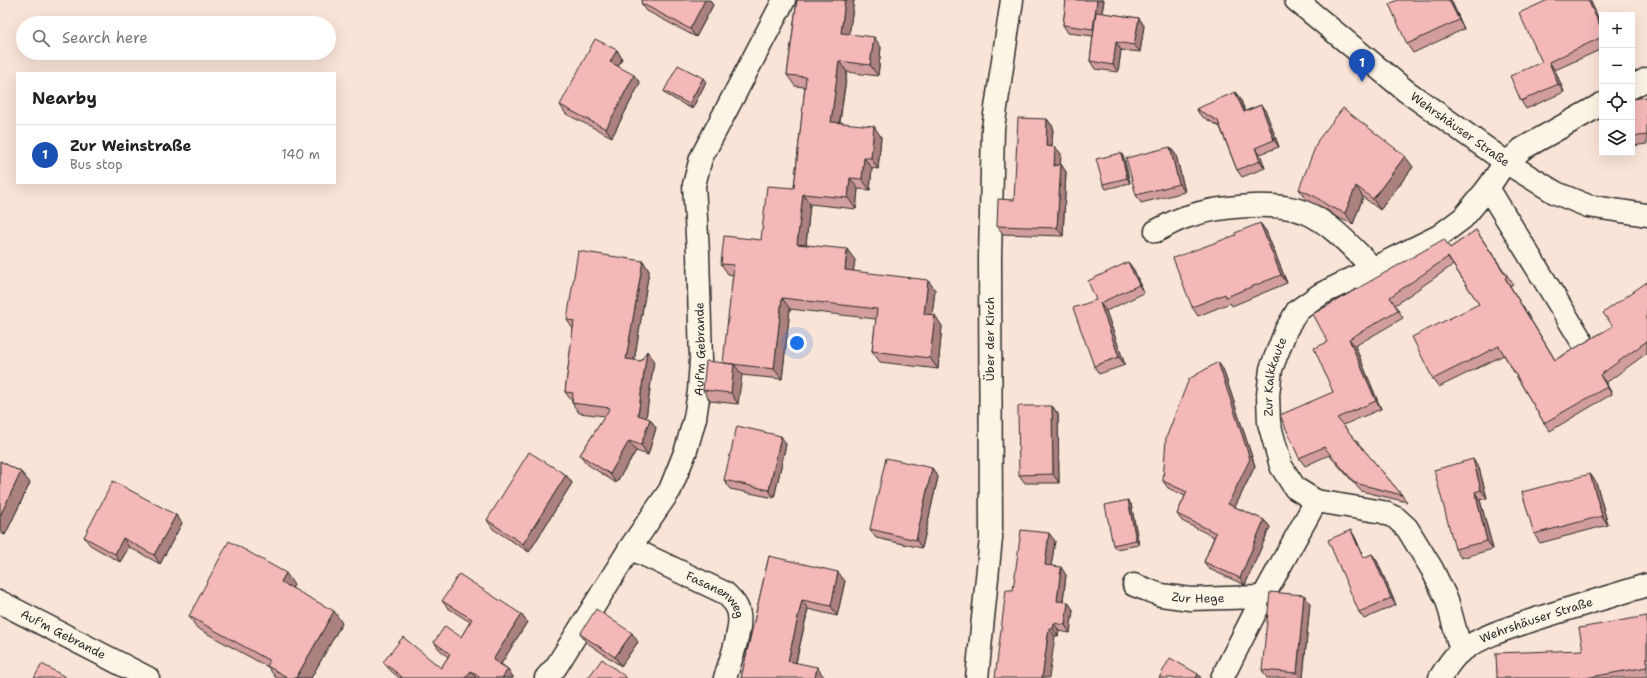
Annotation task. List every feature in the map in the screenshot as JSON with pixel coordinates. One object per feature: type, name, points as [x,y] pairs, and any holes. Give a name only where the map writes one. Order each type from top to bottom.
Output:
[{"type":"street","name":"Auf'm Gebrande","points":[[546,678],[556,667],[630,548],[670,490],[686,450],[695,418],[699,391],[700,360],[698,253],[694,185],[701,158],[784,0]]},
{"type":"street","name":"Über der Kirch","points":[[977,678],[991,538],[990,257],[993,128],[1012,0]]},
{"type":"street","name":"Wehrshäuser Straße","points":[[1296,0],[1406,91],[1507,162],[1556,193],[1588,206],[1647,215]]},
{"type":"street","points":[[1635,85],[1647,78]]},
{"type":"street","name":"Zur Kalkkaute","points":[[1461,651],[1447,600],[1429,563],[1407,528],[1396,518],[1383,512],[1316,500],[1295,488],[1281,466],[1269,423],[1268,395],[1271,369],[1286,330],[1297,311],[1321,294],[1439,236],[1463,218],[1488,188],[1500,170],[1522,149],[1599,106]]},
{"type":"street","points":[[1488,188],[1581,340]]},
{"type":"street","points":[[1156,231],[1185,217],[1208,210],[1280,206],[1308,213],[1329,226],[1373,268]]},
{"type":"street","points":[[1222,678],[1316,500]]},
{"type":"street","name":"Fasanenweg","points":[[630,548],[725,593],[733,601],[739,611],[739,625],[725,678]]},
{"type":"street","name":"Zur Hege","points":[[1134,585],[1161,595],[1190,599],[1263,598]]},
{"type":"street","name":"Wehrshäuser Straße","points":[[1440,678],[1445,669],[1461,651],[1472,643],[1495,633],[1647,585]]},
{"type":"street","name":"Auf'm Gebrande","points":[[0,602],[148,678]]},
{"type":"building","points":[[642,0],[705,0],[690,29],[641,3]]},
{"type":"building","points":[[797,0],[845,0],[841,33],[874,37],[870,65],[839,61],[831,122],[874,126],[871,158],[864,158],[862,179],[850,178],[848,198],[803,194],[797,244],[847,249],[845,270],[928,280],[924,314],[935,315],[930,358],[872,351],[877,309],[782,298],[774,369],[723,363],[734,265],[721,264],[724,236],[761,240],[767,186],[794,188],[806,77],[787,75]]},
{"type":"building","points":[[1066,0],[1097,0],[1093,29],[1063,25]]},
{"type":"building","points":[[1398,0],[1449,0],[1459,20],[1407,44],[1389,4]]},
{"type":"building","points":[[1548,0],[1588,0],[1599,24],[1599,38],[1549,62],[1558,84],[1521,101],[1510,76],[1542,62],[1519,13]]},
{"type":"building","points":[[1096,12],[1139,18],[1134,45],[1116,42],[1113,65],[1090,61]]},
{"type":"building","points":[[595,39],[617,50],[610,62],[634,75],[606,129],[560,105]]},
{"type":"building","points":[[678,65],[703,78],[689,104],[664,91]]},
{"type":"building","points":[[1235,92],[1244,112],[1261,105],[1274,140],[1255,148],[1260,161],[1237,170],[1218,121],[1196,109]]},
{"type":"building","points":[[1647,97],[1647,135],[1635,137],[1635,99]]},
{"type":"building","points":[[1343,108],[1405,156],[1373,199],[1356,186],[1345,213],[1330,207],[1316,197],[1299,189],[1318,140]]},
{"type":"building","points":[[1018,118],[1047,119],[1046,146],[1055,147],[1054,166],[1061,164],[1057,228],[997,226],[998,199],[1014,200]]},
{"type":"building","points":[[1170,147],[1179,184],[1136,195],[1126,158]]},
{"type":"building","points":[[1121,153],[1127,178],[1103,184],[1096,159]]},
{"type":"building","points":[[1260,223],[1281,275],[1226,297],[1225,294],[1192,307],[1173,258],[1236,235],[1235,233]]},
{"type":"building","points":[[1476,230],[1507,277],[1505,278],[1555,360],[1613,326],[1603,313],[1647,282],[1647,341],[1600,375],[1607,387],[1544,423],[1499,346],[1433,379],[1412,337],[1479,304],[1448,257],[1390,297],[1398,310],[1349,339],[1376,401],[1337,418],[1402,495],[1355,483],[1324,447],[1299,458],[1280,415],[1333,392],[1314,348],[1328,342],[1313,314],[1444,239],[1450,248]]},
{"type":"building","points":[[578,251],[643,261],[626,359],[641,361],[647,351],[638,415],[650,419],[641,445],[629,441],[610,474],[580,455],[610,408],[572,403],[573,393],[565,392],[574,321],[567,320]]},
{"type":"building","points":[[1128,262],[1139,285],[1100,303],[1119,357],[1094,366],[1073,308],[1096,300],[1088,281]]},
{"type":"building","points":[[706,361],[734,364],[731,393],[703,390]]},
{"type":"building","points":[[1218,362],[1250,459],[1228,504],[1264,520],[1240,578],[1204,562],[1216,533],[1177,514],[1187,492],[1163,481],[1166,438],[1189,379]]},
{"type":"building","points":[[1018,406],[1052,406],[1053,474],[1019,475]]},
{"type":"building","points":[[737,426],[781,436],[769,490],[724,480]]},
{"type":"building","points":[[529,452],[566,475],[523,544],[487,520]]},
{"type":"building","points":[[886,458],[932,468],[916,540],[870,529]]},
{"type":"building","points":[[1473,459],[1481,490],[1475,492],[1487,541],[1455,549],[1434,470]]},
{"type":"building","points":[[0,461],[21,472],[0,516]]},
{"type":"building","points":[[1590,474],[1602,516],[1534,534],[1522,492]]},
{"type":"building","points":[[113,481],[176,515],[154,555],[123,538],[115,554],[84,537]]},
{"type":"building","points":[[1128,500],[1136,540],[1113,545],[1105,505]]},
{"type":"building","points":[[1021,530],[1049,533],[1045,565],[1061,567],[1057,601],[1068,602],[1065,625],[1054,623],[1053,629],[1049,628],[1042,678],[995,678],[1006,590],[1013,590]]},
{"type":"building","points":[[1351,530],[1363,558],[1372,554],[1391,598],[1359,612],[1328,540]]},
{"type":"building","points":[[229,541],[286,573],[281,582],[334,611],[296,678],[289,678],[267,666],[270,661],[189,616]]},
{"type":"building","points":[[769,556],[838,572],[831,606],[802,600],[788,661],[817,667],[815,678],[741,678]]},
{"type":"building","points":[[459,574],[521,614],[493,660],[508,669],[502,678],[480,678],[471,671],[465,678],[401,678],[402,677],[383,662],[403,637],[441,668],[450,654],[434,642],[445,626],[461,637],[472,619],[442,601]]},
{"type":"building","points":[[1270,592],[1304,595],[1297,673],[1262,670]]},
{"type":"building","points":[[596,609],[632,633],[615,657],[580,634]]},
{"type":"building","points":[[1647,616],[1647,667],[1585,678],[1497,678],[1496,653],[1583,650],[1579,628]]},
{"type":"building","points":[[1170,658],[1198,674],[1196,678],[1159,678]]},
{"type":"building","points":[[602,659],[627,678],[588,678]]},
{"type":"building","points":[[42,664],[67,678],[34,678]]},
{"type":"place","name":"Zur Weinstraße","points":[[1362,82]]}]
